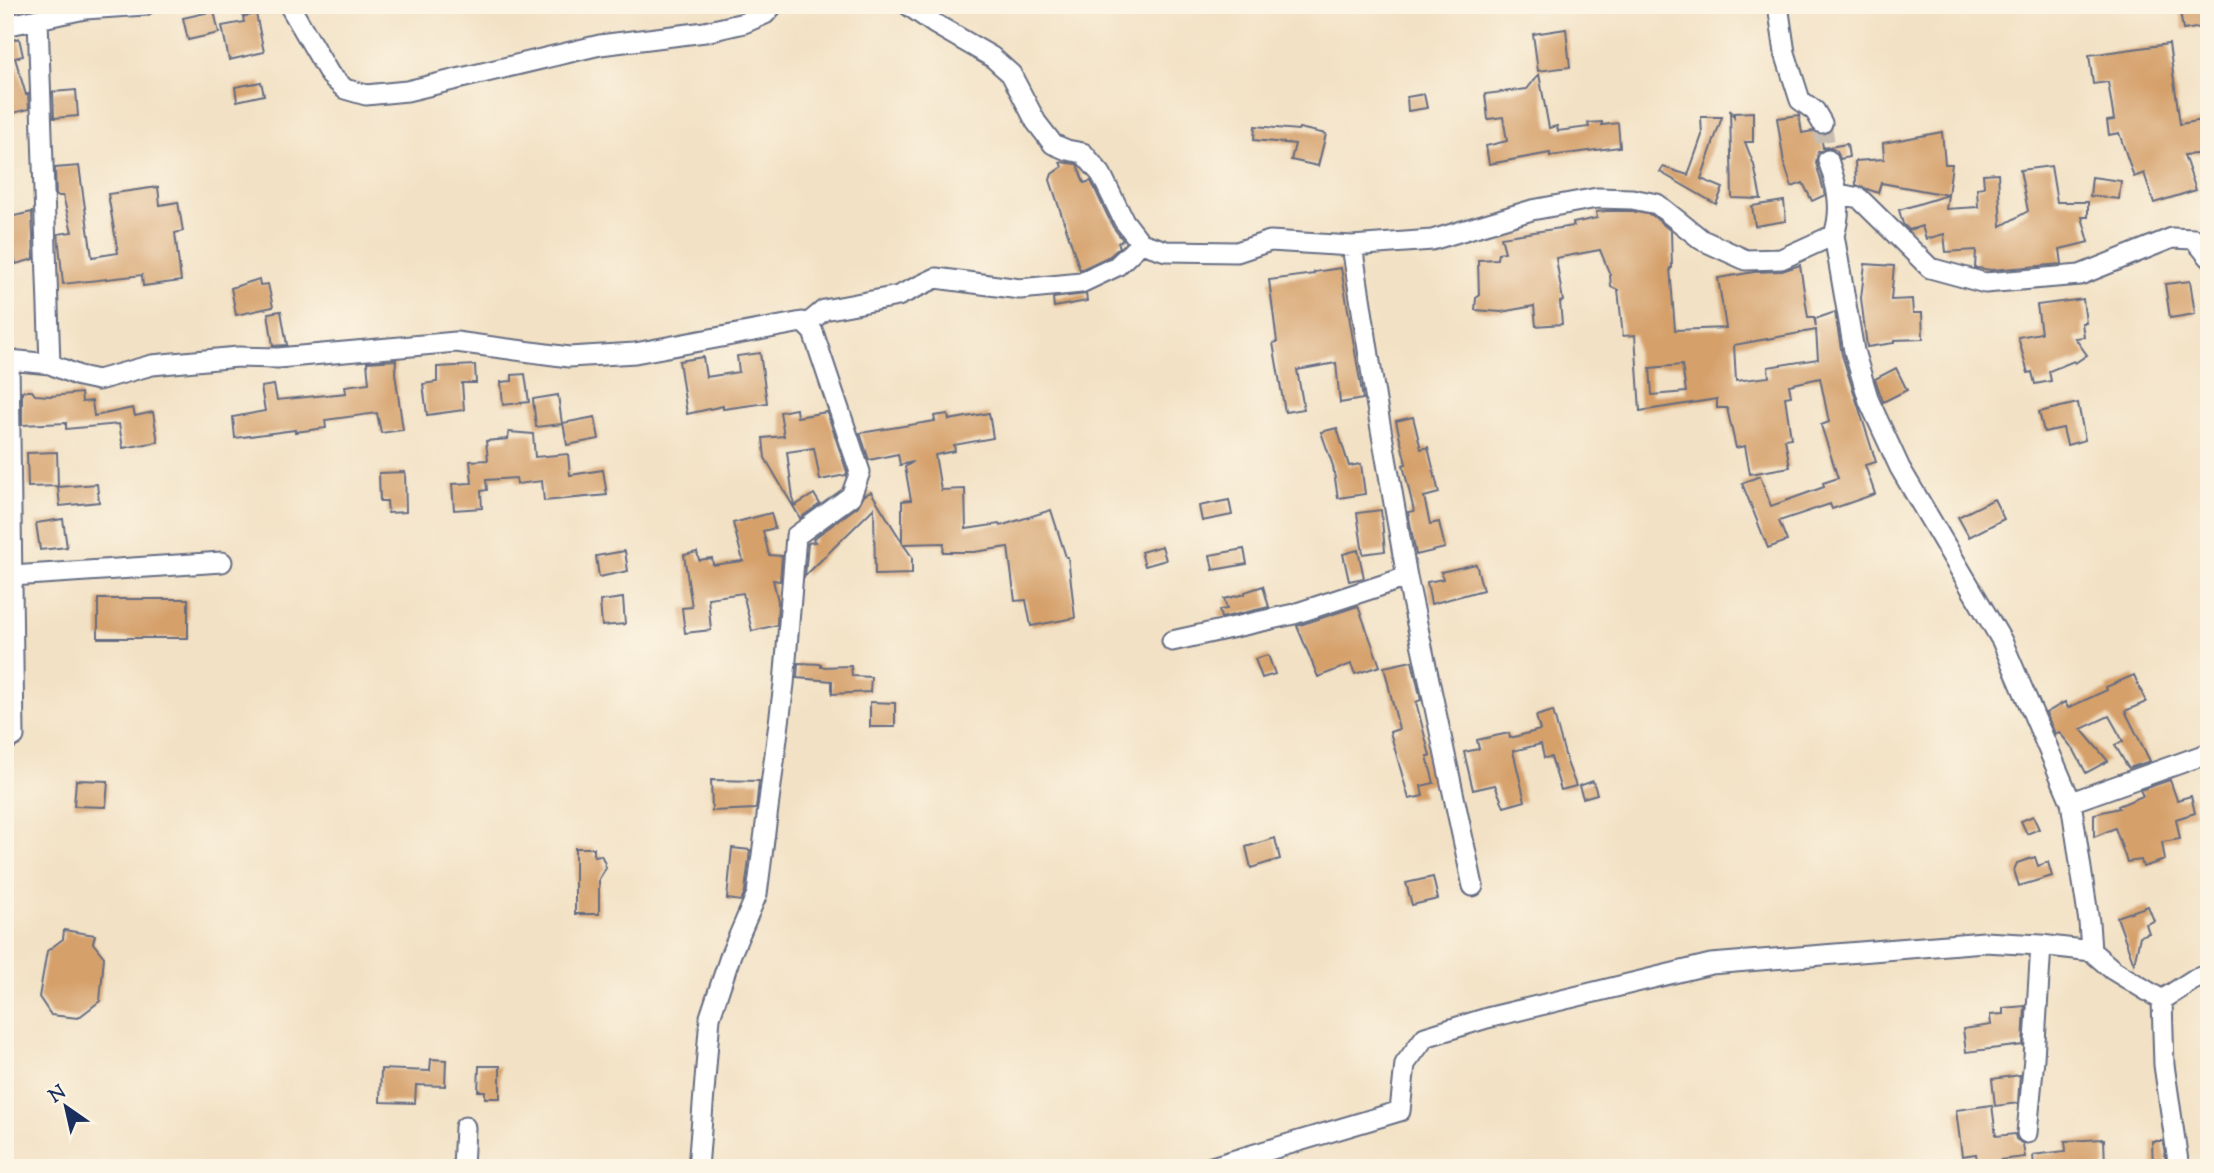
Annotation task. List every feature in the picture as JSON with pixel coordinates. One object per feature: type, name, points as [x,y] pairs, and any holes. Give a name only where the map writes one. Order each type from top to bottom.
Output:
[{"type":"street","points":[[5,26],[85,9],[145,5]]},
{"type":"street","points":[[289,5],[330,75],[345,89],[366,95],[407,91],[600,45],[705,32],[744,23],[765,13],[773,5]]},
{"type":"street","points":[[908,5],[934,24],[992,57],[1012,74],[1036,122],[1053,144],[1083,153],[1093,162],[1124,221],[1141,243],[1166,251],[1237,252],[1269,241],[1352,246],[1432,240],[1532,210],[1597,198],[1632,199],[1657,204],[1702,240],[1746,260],[1781,259],[1834,235]]},
{"type":"street","points":[[1778,5],[1785,53],[1800,100],[1815,111],[1822,123]]},
{"type":"street","points":[[38,19],[50,364]]},
{"type":"street","points":[[1828,159],[1839,194],[1839,220],[1834,235],[1854,351],[1869,401],[1900,468],[2002,641],[2071,802],[2091,951]]},
{"type":"street","points":[[1839,194],[1859,198],[1930,268],[1985,284],[2080,275],[2172,238],[2194,239],[2209,257]]},
{"type":"street","points":[[806,325],[824,310],[898,296],[936,278],[1020,289],[1081,283],[1117,266],[1141,243]]},
{"type":"street","points":[[1352,246],[1407,576],[1473,886]]},
{"type":"street","points":[[5,741],[14,736],[9,360],[50,364],[79,376],[98,380],[152,365],[238,356],[278,358],[456,342],[569,357],[635,353],[802,323],[806,325],[813,332],[860,472],[851,496],[796,536],[783,695],[757,894],[731,954],[710,1017],[698,1168]]},
{"type":"street","points":[[12,576],[222,562]]},
{"type":"street","points":[[1172,642],[1294,614],[1407,576]]},
{"type":"street","points":[[2071,802],[2209,753]]},
{"type":"street","points":[[1208,1168],[1400,1111],[1405,1064],[1425,1037],[1487,1018],[1711,964],[1984,943],[2041,944],[2091,951],[2113,970],[2162,999]]},
{"type":"street","points":[[2027,1133],[2041,944]]},
{"type":"street","points":[[2162,999],[2193,979],[2209,974]]},
{"type":"street","points":[[2162,999],[2164,1065],[2179,1168]]},
{"type":"street","points":[[463,1168],[465,1127]]},
{"type":"building","points":[[2179,5],[2209,5],[2209,26],[2183,30]]},
{"type":"building","points":[[214,11],[219,33],[188,40],[183,18]]},
{"type":"building","points":[[256,14],[264,52],[229,60],[222,26],[244,22],[243,17]]},
{"type":"building","points":[[1566,29],[1570,67],[1538,71],[1533,34]]},
{"type":"building","points":[[5,38],[10,41],[19,38],[23,56],[15,58],[26,95],[28,94],[29,109],[5,115]]},
{"type":"building","points":[[2169,44],[2180,124],[2209,119],[2209,153],[2184,155],[2196,190],[2154,203],[2144,173],[2134,177],[2119,133],[2109,135],[2107,121],[2114,120],[2108,82],[2093,84],[2089,55]]},
{"type":"building","points":[[1539,74],[1549,128],[1557,126],[1558,131],[1589,127],[1588,123],[1618,123],[1620,147],[1550,156],[1550,153],[1489,164],[1486,146],[1507,141],[1503,117],[1488,119],[1485,94],[1527,89]]},
{"type":"building","points":[[261,82],[264,95],[237,101],[235,87]]},
{"type":"building","points":[[76,90],[78,116],[54,118],[53,92]]},
{"type":"building","points":[[1424,94],[1427,108],[1408,111],[1407,97]]},
{"type":"building","points":[[1730,110],[1734,117],[1734,113],[1753,112],[1753,142],[1745,142],[1754,165],[1761,199],[1732,198]]},
{"type":"building","points":[[1799,115],[1802,133],[1813,131],[1821,135],[1823,148],[1847,144],[1849,157],[1840,159],[1837,151],[1830,148],[1818,152],[1816,163],[1825,195],[1812,201],[1803,183],[1792,187],[1784,163],[1777,118]]},
{"type":"building","points":[[1701,117],[1722,117],[1701,179],[1723,188],[1716,204],[1660,172],[1663,167],[1688,175],[1702,135]]},
{"type":"building","points":[[1255,126],[1299,128],[1326,134],[1318,166],[1291,160],[1295,144],[1254,140]]},
{"type":"building","points":[[1942,132],[1945,164],[1952,164],[1948,195],[1881,183],[1878,193],[1856,185],[1855,161],[1884,159],[1883,143]]},
{"type":"building","points":[[1060,162],[1077,164],[1084,183],[1091,181],[1113,227],[1123,240],[1110,256],[1080,270],[1050,180],[1052,174],[1062,167]]},
{"type":"building","points":[[79,166],[92,257],[118,253],[108,194],[158,187],[160,205],[178,202],[183,231],[175,233],[181,281],[143,286],[142,275],[63,284],[58,234],[72,232],[63,196],[56,196],[55,168]]},
{"type":"building","points":[[2051,166],[2057,202],[2088,202],[2088,217],[2082,217],[2089,242],[2060,249],[2062,264],[1991,270],[1975,268],[1976,250],[1946,252],[1944,234],[1926,239],[1922,226],[1909,230],[1903,224],[1899,210],[1948,195],[1946,209],[1978,207],[1977,188],[1984,187],[1983,174],[1998,173],[2001,226],[2028,211],[2020,170]]},
{"type":"building","points":[[2092,177],[2121,181],[2119,199],[2090,196]]},
{"type":"building","points":[[1784,201],[1786,221],[1755,226],[1752,206]]},
{"type":"building","points":[[1631,211],[1652,215],[1671,231],[1670,268],[1675,330],[1726,328],[1718,278],[1782,271],[1800,265],[1808,317],[1814,317],[1816,327],[1815,319],[1835,312],[1842,355],[1876,462],[1865,465],[1875,494],[1832,509],[1830,504],[1779,521],[1787,541],[1768,548],[1742,483],[1760,476],[1771,506],[1824,487],[1823,483],[1838,478],[1821,425],[1829,422],[1820,378],[1789,385],[1791,396],[1785,397],[1791,438],[1785,439],[1790,467],[1750,474],[1745,446],[1736,448],[1727,408],[1717,408],[1717,399],[1640,411],[1635,335],[1623,336],[1618,290],[1611,287],[1610,275],[1600,250],[1556,258],[1563,301],[1560,302],[1562,324],[1536,326],[1534,306],[1501,312],[1475,310],[1476,298],[1479,296],[1478,260],[1497,259],[1498,253],[1505,252],[1501,237],[1574,226],[1573,223],[1597,218],[1596,212]],"holes":[[[1816,330],[1818,359],[1768,367],[1769,377],[1736,381],[1734,345]],[[1682,365],[1686,392],[1652,395],[1650,368]]]},
{"type":"building","points":[[32,212],[34,259],[16,264],[12,248],[5,249],[5,218]]},
{"type":"building","points":[[1865,264],[1894,266],[1891,300],[1912,299],[1913,313],[1922,313],[1923,339],[1894,340],[1894,343],[1867,347],[1861,298]]},
{"type":"building","points":[[1341,268],[1363,399],[1340,403],[1336,363],[1297,370],[1304,409],[1285,412],[1273,343],[1277,342],[1269,280]]},
{"type":"building","points":[[259,279],[260,285],[268,284],[273,307],[236,315],[231,288]]},
{"type":"building","points":[[2190,281],[2195,314],[2170,318],[2165,284]]},
{"type":"building","points":[[1086,294],[1087,301],[1054,307],[1053,298]]},
{"type":"building","points":[[2083,299],[2086,323],[2082,323],[2084,337],[2075,338],[2087,355],[2075,363],[2074,361],[2049,371],[2051,381],[2035,384],[2032,372],[2028,373],[2018,337],[2041,333],[2037,305]]},
{"type":"building","points":[[281,311],[287,345],[273,346],[268,313]]},
{"type":"building","points":[[760,353],[767,403],[723,409],[723,406],[687,414],[679,361],[703,357],[706,377],[739,372],[737,356]]},
{"type":"building","points":[[396,360],[395,373],[403,430],[381,433],[377,413],[325,420],[326,428],[235,438],[233,417],[265,411],[261,387],[274,385],[277,400],[346,393],[345,386],[369,383],[367,362]]},
{"type":"building","points":[[475,365],[476,383],[462,383],[464,410],[427,415],[423,384],[437,382],[437,367]]},
{"type":"building","points":[[1896,368],[1907,390],[1883,402],[1875,379]]},
{"type":"building","points":[[525,374],[529,402],[503,405],[501,382],[512,381],[512,375]]},
{"type":"building","points":[[22,391],[51,396],[81,393],[82,402],[92,401],[94,416],[133,408],[135,416],[153,412],[158,442],[123,448],[119,424],[66,429],[66,423],[22,425]]},
{"type":"building","points":[[558,395],[562,424],[536,427],[533,399]]},
{"type":"building","points":[[2078,403],[2085,440],[2067,445],[2063,428],[2044,432],[2039,412]]},
{"type":"building","points":[[796,409],[797,417],[827,412],[847,472],[846,475],[820,480],[814,448],[787,452],[794,506],[814,494],[820,504],[800,518],[765,458],[763,438],[784,436],[780,412]]},
{"type":"building","points":[[989,413],[993,438],[954,445],[955,451],[935,455],[941,490],[965,489],[966,529],[1000,526],[1051,510],[1068,557],[1075,618],[1031,626],[1026,600],[1015,601],[1008,547],[974,552],[943,552],[944,543],[903,544],[912,557],[912,574],[875,575],[874,508],[805,576],[808,543],[815,542],[813,539],[858,506],[864,495],[871,492],[902,542],[902,501],[911,500],[905,467],[913,462],[900,465],[898,454],[869,460],[860,433],[935,421],[934,416],[948,414],[949,420]]},
{"type":"building","points":[[595,417],[599,439],[567,445],[563,423]]},
{"type":"building","points":[[1413,417],[1421,449],[1428,447],[1439,493],[1424,497],[1430,524],[1439,522],[1445,548],[1416,555],[1408,512],[1414,511],[1396,421]]},
{"type":"building","points":[[1337,428],[1349,466],[1361,464],[1365,494],[1338,498],[1333,466],[1321,432]]},
{"type":"building","points":[[509,432],[533,434],[535,457],[568,454],[570,475],[603,470],[607,495],[544,501],[542,481],[517,484],[516,478],[486,480],[487,490],[481,491],[482,508],[454,510],[452,484],[472,483],[470,461],[488,460],[486,441],[508,439]]},
{"type":"building","points":[[57,452],[58,486],[28,487],[27,453]]},
{"type":"building","points":[[405,472],[406,512],[388,513],[387,501],[380,501],[379,473]]},
{"type":"building","points":[[97,484],[99,502],[60,506],[58,487]]},
{"type":"building","points":[[1994,499],[2004,519],[1969,537],[1958,517]]},
{"type":"building","points":[[1229,500],[1232,515],[1202,521],[1199,506]]},
{"type":"building","points":[[1381,510],[1385,551],[1363,554],[1357,513]]},
{"type":"building","points":[[771,513],[775,528],[763,531],[769,555],[782,556],[780,581],[773,580],[778,601],[777,625],[752,631],[743,593],[708,598],[711,630],[685,633],[682,608],[692,607],[684,555],[697,552],[699,560],[712,558],[713,565],[743,561],[733,523]]},
{"type":"building","points":[[63,519],[67,547],[40,550],[36,523]]},
{"type":"building","points":[[1162,546],[1166,560],[1145,566],[1141,552]]},
{"type":"building","points":[[1244,549],[1247,564],[1213,570],[1210,555]]},
{"type":"building","points":[[1358,550],[1364,578],[1349,581],[1343,554]]},
{"type":"building","points":[[625,551],[628,571],[599,577],[596,556]]},
{"type":"building","points":[[1476,564],[1483,590],[1431,604],[1427,582],[1443,579],[1441,572]]},
{"type":"building","points":[[1263,586],[1269,607],[1221,618],[1219,610],[1227,609],[1224,599]]},
{"type":"building","points":[[623,598],[625,624],[602,626],[600,601]]},
{"type":"building","points":[[98,599],[188,599],[188,638],[98,638]]},
{"type":"building","points":[[1358,606],[1380,666],[1355,674],[1351,664],[1318,677],[1297,626]]},
{"type":"building","points":[[1268,655],[1275,674],[1262,678],[1255,659]]},
{"type":"building","points":[[1412,661],[1421,700],[1416,702],[1434,783],[1421,786],[1423,796],[1409,799],[1390,732],[1399,729],[1384,667]]},
{"type":"building","points":[[798,663],[821,664],[821,667],[851,666],[852,676],[871,677],[870,692],[832,694],[832,681],[797,678]]},
{"type":"building","points":[[2134,675],[2146,702],[2125,711],[2150,761],[2129,768],[2127,766],[2115,745],[2123,741],[2109,716],[2081,729],[2108,761],[2086,773],[2074,750],[2059,732],[2055,734],[2046,713],[2065,702],[2068,708]]},
{"type":"building","points":[[870,702],[895,703],[895,727],[870,727]]},
{"type":"building","points":[[1553,711],[1576,786],[1561,790],[1551,757],[1544,758],[1541,744],[1513,751],[1525,801],[1504,807],[1495,785],[1473,790],[1464,752],[1479,749],[1477,740],[1509,733],[1510,738],[1540,730],[1536,716]]},
{"type":"building","points":[[76,780],[108,781],[106,807],[74,806]]},
{"type":"building","points":[[711,780],[759,781],[756,809],[712,811]]},
{"type":"building","points":[[2170,780],[2177,800],[2191,796],[2195,813],[2176,819],[2180,839],[2162,842],[2165,860],[2143,867],[2141,860],[2127,862],[2115,828],[2094,837],[2094,814],[2119,808],[2118,806],[2143,796],[2140,790]]},
{"type":"building","points":[[1593,781],[1597,794],[1583,798],[1579,786]]},
{"type":"building","points":[[2033,816],[2039,829],[2027,834],[2021,821]]},
{"type":"building","points":[[1275,838],[1280,859],[1251,868],[1246,847]]},
{"type":"building","points":[[575,848],[594,848],[594,856],[601,855],[604,861],[606,868],[599,879],[599,914],[575,914]]},
{"type":"building","points":[[732,848],[750,850],[745,891],[741,901],[727,899]]},
{"type":"building","points":[[2035,857],[2038,866],[2048,862],[2052,876],[2019,886],[2014,870],[2017,863]]},
{"type":"building","points":[[1433,877],[1438,899],[1412,905],[1406,883]]},
{"type":"building","points":[[2148,906],[2154,921],[2146,924],[2149,933],[2140,936],[2134,964],[2117,917]]},
{"type":"building","points":[[64,930],[95,935],[93,943],[104,957],[100,1001],[78,1018],[51,1015],[39,997],[47,951],[63,939]]},
{"type":"building","points":[[2025,1006],[2023,1045],[1966,1052],[1963,1029],[1991,1025],[1990,1015],[2003,1014],[2003,1008]]},
{"type":"building","points":[[431,1059],[446,1060],[445,1086],[416,1085],[415,1103],[380,1102],[381,1069],[430,1071]]},
{"type":"building","points":[[479,1066],[500,1066],[500,1098],[485,1098],[485,1091],[478,1091]]},
{"type":"building","points":[[2020,1075],[2018,1103],[1995,1106],[1992,1079]]},
{"type":"building","points":[[1992,1105],[1996,1136],[2015,1134],[2016,1139],[2023,1144],[2025,1157],[1978,1166],[1976,1154],[1962,1156],[1956,1110]]},
{"type":"building","points":[[2104,1139],[2105,1165],[2102,1168],[2034,1168],[2033,1155],[2066,1151],[2065,1141]]},
{"type":"building","points":[[2152,1141],[2163,1141],[2167,1168],[2153,1168]]},
{"type":"tunnel","points":[[1822,123],[1828,160]]}]
